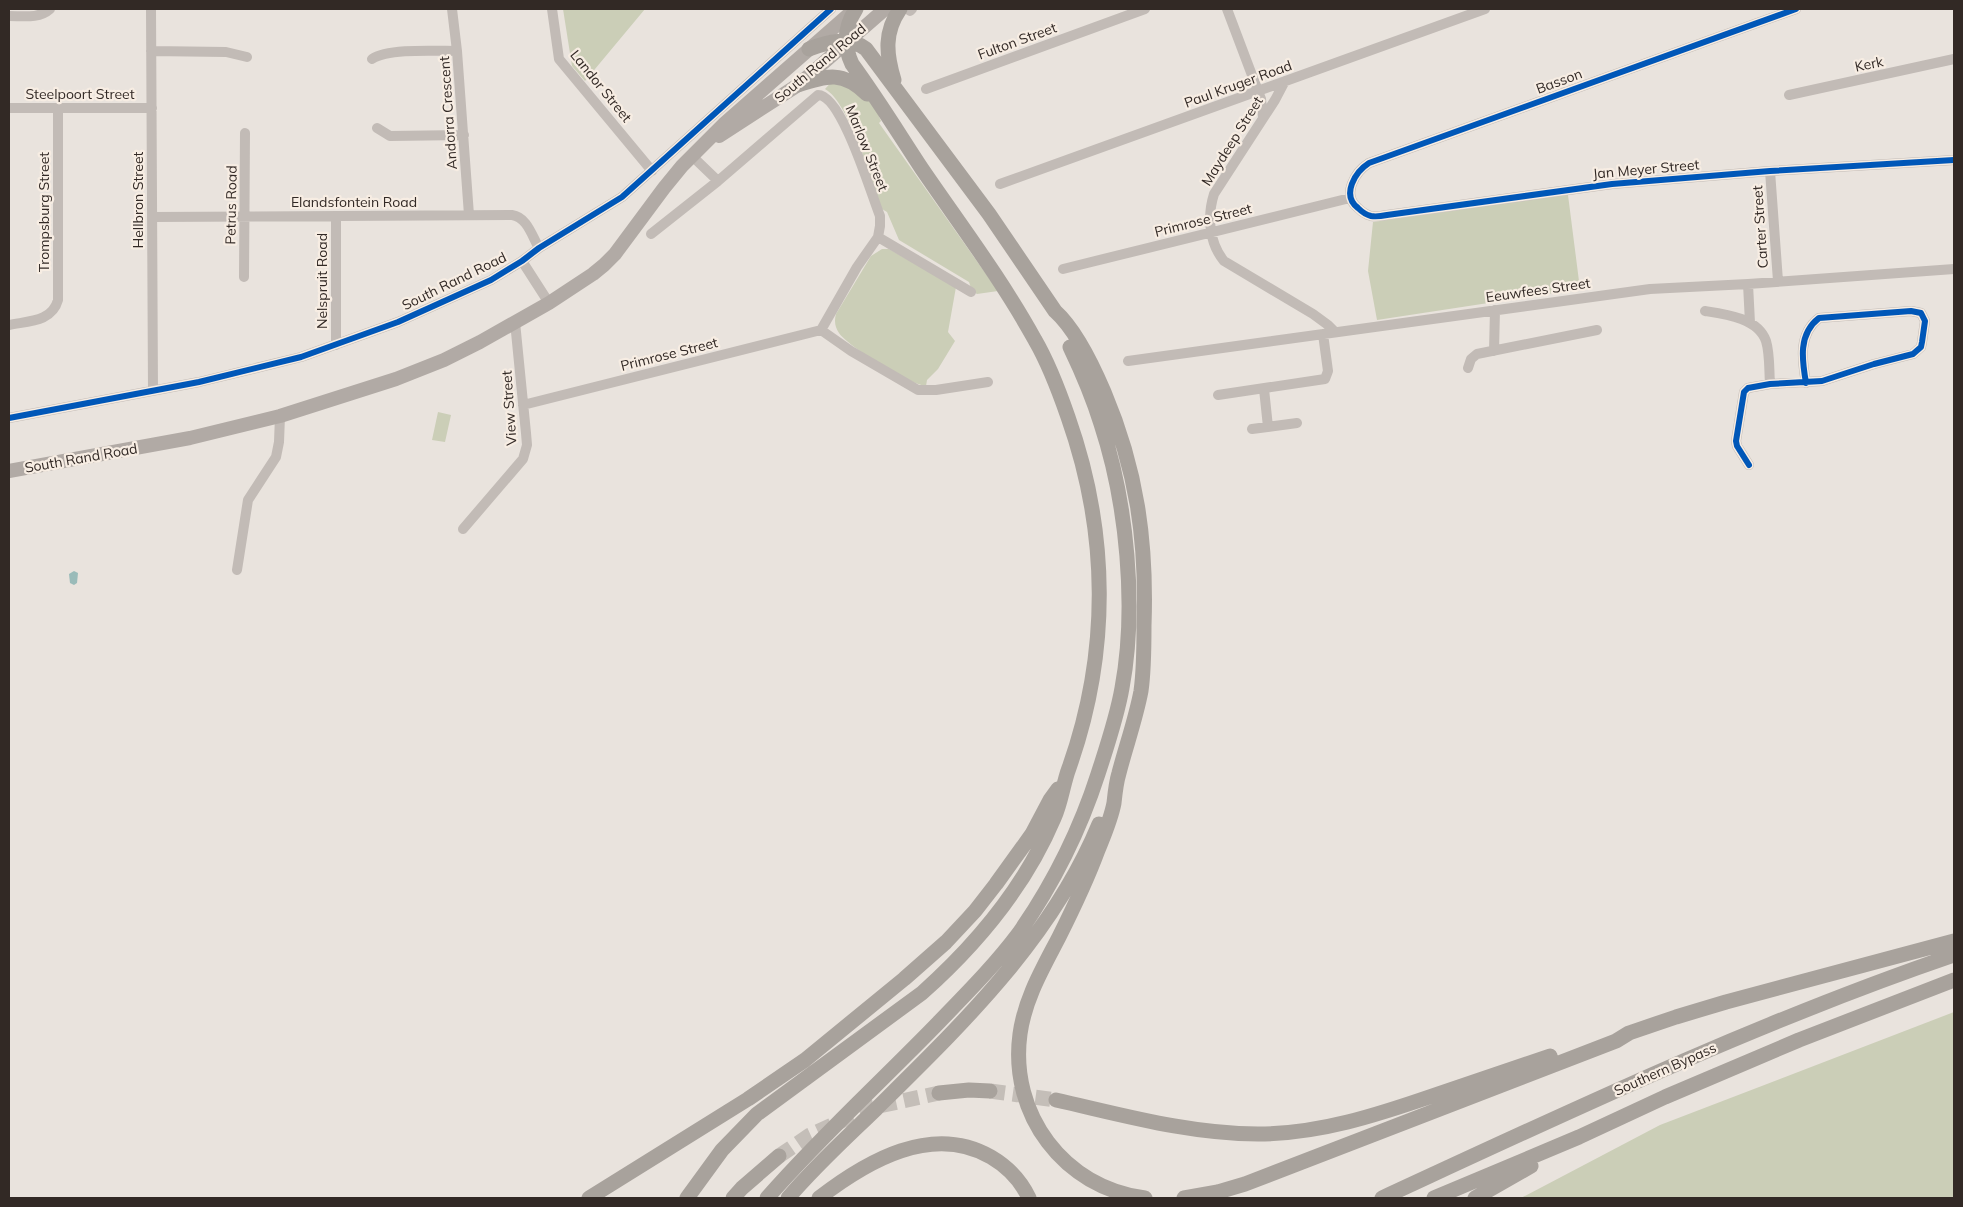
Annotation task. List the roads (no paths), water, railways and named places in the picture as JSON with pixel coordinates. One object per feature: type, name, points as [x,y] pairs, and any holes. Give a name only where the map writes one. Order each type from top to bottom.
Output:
[{"type":"highway","points":[[687,1198],[722,1150],[757,1114],[922,993],[975,942],[998,914],[1032,863],[1056,816],[1064,781],[1076,748],[1094,669],[1100,603],[1099,562],[1088,480],[1060,395],[1037,343],[996,274],[852,64],[847,52],[847,24],[856,9]]},
{"type":"highway","points":[[897,91],[888,60],[887,40],[891,24],[907,9]]},
{"type":"highway","points":[[809,49],[832,41],[860,44],[866,49],[989,214],[1055,311],[1072,332],[1098,378],[1116,421],[1132,469],[1142,526],[1145,567],[1145,614],[1140,691],[1115,788],[1111,815],[1098,851],[1029,999],[1020,1034],[1019,1068],[1022,1091],[1033,1120],[1054,1151],[1090,1180],[1115,1192],[1144,1198]]},
{"type":"highway","points":[[798,85],[823,77],[842,78],[859,86],[880,105]]},
{"type":"highway","points":[[767,1198],[798,1163],[911,1052],[964,996],[1018,933],[1052,881],[1072,843],[1089,803],[1104,757],[1122,690],[1126,657],[1128,570],[1124,527],[1102,426],[1087,383],[1055,311]]},
{"type":"highway","points":[[589,1198],[748,1099],[805,1060],[904,979],[946,942],[975,911],[1024,846],[1050,800],[1064,781]]},
{"type":"highway","points":[[788,1198],[847,1135],[986,998],[1007,972],[1032,939],[1068,885],[1115,788]]},
{"type":"highway","points":[[1056,1100],[1188,1130],[1259,1134],[1292,1132],[1342,1124],[1394,1109],[1586,1044],[1622,1036],[1726,1002],[1954,941]]},
{"type":"highway","name":"Southern Bypass","points":[[1382,1198],[1686,1060],[1788,1016],[1954,955]]},
{"type":"highway","name":"Southern Bypass","points":[[1434,1198],[1800,1040],[1954,980]]},
{"type":"highway","points":[[1184,1198],[1218,1192],[1245,1184],[1616,1041],[1622,1036]]},
{"type":"highway","points":[[939,1093],[990,1090]]},
{"type":"highway","points":[[1475,1198],[1588,1133]]},
{"type":"highway","points":[[819,1198],[858,1172],[895,1153],[920,1146],[949,1144],[977,1149],[1000,1162],[1019,1181],[1029,1198]]},
{"type":"highway","points":[[733,1198],[779,1156]]},
{"type":"main road","name":"South Rand Road","points":[[9,471],[190,438],[280,416],[335,400],[424,369],[464,351],[549,303],[593,274],[615,254],[664,188],[725,123],[856,9]]},
{"type":"main road","name":"South Rand Road","points":[[697,152],[798,85],[884,9]]},
{"type":"street","points":[[9,16],[35,16],[50,9]]},
{"type":"street","name":"Hellbron Street","points":[[151,9],[152,391]]},
{"type":"street","name":"Andorra Crescent","points":[[452,9],[464,135],[469,215]]},
{"type":"street","name":"Landor Street","points":[[552,9],[557,53],[561,61],[652,171]]},
{"type":"street","name":"South Rand Road","points":[[9,418],[248,372],[336,346],[398,322],[498,276],[539,248],[613,204],[831,9]]},
{"type":"street","name":"Fulton Street","points":[[926,89],[1145,9]]},
{"type":"street","points":[[1227,9],[1261,99],[1263,117]]},
{"type":"street","name":"Paul Kruger Road","points":[[1000,184],[1485,9]]},
{"type":"street","name":"Basson","points":[[1350,198],[1350,186],[1354,178],[1360,169],[1369,163],[1796,9]]},
{"type":"street","points":[[151,51],[226,52],[247,57]]},
{"type":"street","points":[[372,59],[378,55],[390,52],[457,51]]},
{"type":"street","name":"Kerk","points":[[1789,95],[1954,59]]},
{"type":"street","name":"Maydeep Street","points":[[1284,81],[1214,194],[1210,211],[1212,232],[1216,249],[1224,261],[1313,314],[1335,332]]},
{"type":"street","name":"Marlow Street","points":[[814,96],[822,95],[830,99],[846,125],[880,216],[878,237]]},
{"type":"street","name":"South Rand Road","points":[[651,234],[718,181],[814,96]]},
{"type":"street","name":"Steelpoort Street","points":[[9,108],[152,108]]},
{"type":"street","name":"Trompsburg Street","points":[[9,325],[42,318],[51,313],[58,300],[58,108]]},
{"type":"street","points":[[377,128],[390,136],[464,135]]},
{"type":"street","name":"Petrus Road","points":[[244,277],[245,133]]},
{"type":"street","points":[[697,152],[718,181]]},
{"type":"street","name":"Jan Meyer Street","points":[[1350,198],[1352,204],[1370,216],[1387,215],[1612,184],[1770,171],[1954,160]]},
{"type":"street","name":"Carter Street","points":[[1770,171],[1778,281]]},
{"type":"street","name":"Primrose Street","points":[[1063,269],[1350,198]]},
{"type":"street","name":"Nelspruit Road","points":[[336,216],[336,346]]},
{"type":"street","name":"Elandsfontein Road","points":[[152,217],[516,216],[524,221],[539,248]]},
{"type":"street","points":[[971,292],[878,237],[821,330],[918,390],[936,390],[988,382]]},
{"type":"street","points":[[522,261],[549,303]]},
{"type":"street","name":"Eeuwfees Street","points":[[1128,361],[1650,289],[1954,269]]},
{"type":"street","points":[[1748,284],[1750,323]]},
{"type":"street","points":[[1494,351],[1495,310]]},
{"type":"street","points":[[1705,311],[1750,323],[1758,328],[1766,341],[1770,384]]},
{"type":"street","points":[[1750,465],[1737,446],[1736,441],[1744,392],[1748,388],[1770,384],[1806,383],[1822,382],[1874,364],[1914,354],[1921,347],[1924,316],[1916,311],[1819,318],[1810,326],[1802,350],[1806,383]]},
{"type":"street","points":[[1310,336],[1313,314]]},
{"type":"street","name":"View Street","points":[[463,529],[525,455],[527,441],[515,322]]},
{"type":"street","name":"Primrose Street","points":[[524,404],[821,330]]},
{"type":"street","points":[[1468,368],[1474,356],[1597,330]]},
{"type":"street","points":[[1218,395],[1325,379],[1328,371],[1323,334]]},
{"type":"street","points":[[1264,388],[1268,427]]},
{"type":"street","points":[[237,570],[248,500],[276,457],[279,442],[280,416]]},
{"type":"street","points":[[1252,429],[1297,423]]},
{"type":"water","points":[[74,571],[78,573],[77,583],[74,585],[70,583],[69,574]]},
{"type":"tunnel","points":[[990,1091],[1056,1100]]},
{"type":"tunnel","points":[[779,1156],[810,1135],[870,1108],[939,1093]]}]
